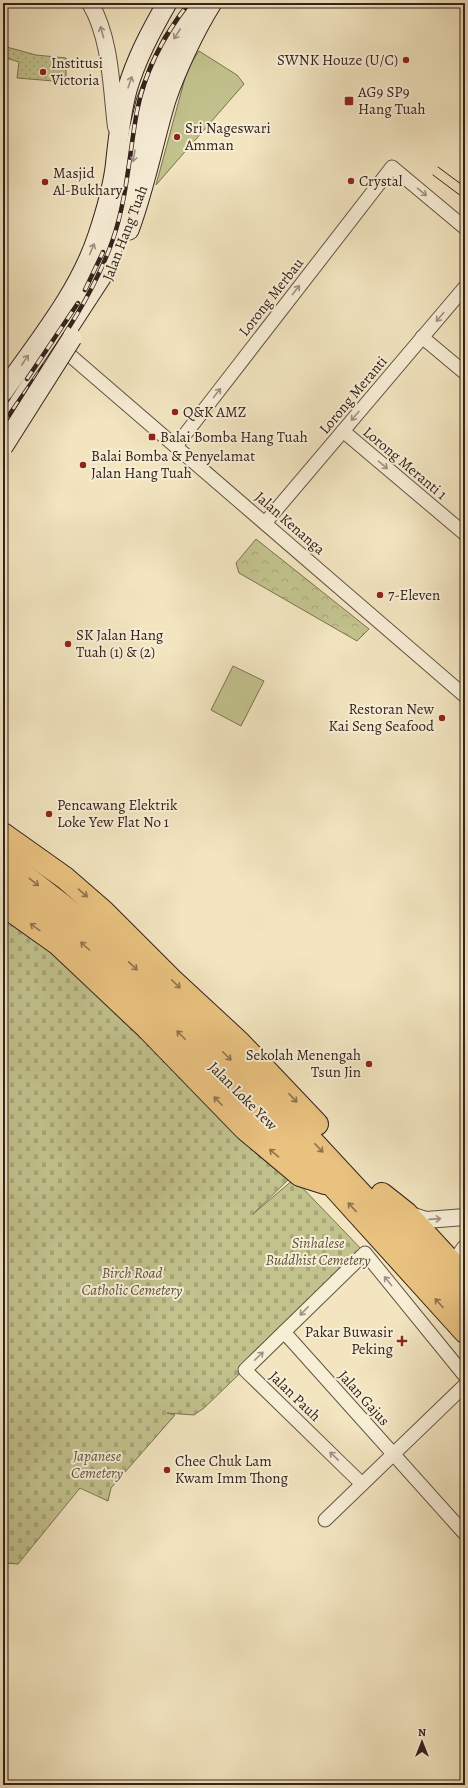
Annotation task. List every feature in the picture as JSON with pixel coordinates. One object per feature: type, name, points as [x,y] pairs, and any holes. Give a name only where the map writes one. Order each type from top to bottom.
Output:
[{"type":"highway","points":[[3,834],[65,878],[103,911],[171,979],[263,1067],[382,1194],[413,1236],[460,1286]]},
{"type":"highway","name":"Jalan Loke Yew","points":[[3,859],[98,933],[189,1018],[460,1286]]},
{"type":"highway","name":"Jalan Loke Yew","points":[[3,880],[81,943],[173,1027],[332,1185],[465,1332]]},
{"type":"highway","points":[[3,905],[58,944],[147,1028],[245,1129],[300,1175],[332,1185]]},
{"type":"highway","points":[[382,1194],[406,1213],[460,1286]]},
{"type":"main road","name":"Jalan Hang Tuah","points":[[5,390],[63,307],[98,236],[115,169],[117,140],[127,91],[143,46],[168,3]]},
{"type":"main road","name":"Jalan Hang Tuah","points":[[3,428],[102,276],[120,228],[138,134],[146,102],[159,68],[172,42],[201,3]]},
{"type":"main road","name":"Jalan Hang Tuah","points":[[3,447],[112,274],[140,201],[166,100],[176,74],[212,3]]},
{"type":"main road","points":[[5,390],[23,397]]},
{"type":"street","points":[[90,3],[98,18],[104,35],[117,140]]},
{"type":"street","name":"Lorong Merbau","points":[[176,446],[392,167],[465,228]]},
{"type":"street","name":"Lorong Meranti","points":[[265,523],[465,287]]},
{"type":"street","points":[[422,337],[465,373]]},
{"type":"street","name":"Jalan Kenanga","points":[[58,345],[465,696]]},
{"type":"street","name":"Lorong Meranti 1","points":[[343,431],[465,534]]},
{"type":"street","points":[[406,1213],[426,1220],[465,1217]]},
{"type":"street","points":[[460,1286],[460,1255],[465,1248]]},
{"type":"street","points":[[284,1332],[365,1253],[465,1376]]},
{"type":"street","name":"Jalan Gajus","points":[[284,1332],[465,1534]]},
{"type":"street","name":"Jalan Pauh","points":[[284,1332],[245,1370],[362,1484]]},
{"type":"street","points":[[325,1520],[465,1385]]},
{"type":"green space","points":[[3,46],[36,55],[66,58],[66,82],[17,78],[19,62],[3,57]]},
{"type":"green space","points":[[199,51],[237,75],[244,84],[156,185],[188,67]]},
{"type":"green space","points":[[256,539],[369,629],[357,641],[239,573],[236,563]]},
{"type":"green space","points":[[233,666],[264,681],[241,726],[211,710]]},
{"type":"green space","name":"Birch Road Catholic Cemetery","points":[[3,910],[36,933],[290,1178],[253,1214],[294,1179],[365,1253],[204,1408],[194,1415],[167,1413],[175,1415],[111,1488],[108,1501],[80,1488],[18,1564],[3,1563]]},
{"type":"tram line","points":[[438,167],[465,187]]},
{"type":"tram line","points":[[433,175],[465,199]]},
{"type":"railway","points":[[3,424],[64,336],[102,267],[112,242],[121,210],[137,111],[145,82],[150,68],[171,28],[189,3]]},
{"type":"railway","points":[[85,290],[103,252]]},
{"type":"railway","points":[[27,379],[78,303]]},
{"type":"place","name":"SWNK Houze (U/C)","points":[[406,60]]},
{"type":"place","name":"Institusi Victoria","points":[[43,72]]},
{"type":"place","name":"AG9 SP9 Hang Tuah","points":[[349,101]]},
{"type":"place","name":"Sri Nageswari Amman","points":[[177,137]]},
{"type":"place","name":"Crystal","points":[[351,181]]},
{"type":"place","name":"Masjid Al-Bukhary","points":[[45,182]]},
{"type":"place","name":"Q&K AMZ","points":[[175,412]]},
{"type":"place","name":"Balai Bomba Hang Tuah","points":[[152,437]]},
{"type":"place","name":"Balai Bomba & Penyelamat Jalan Hang Tuah","points":[[83,465]]},
{"type":"place","name":"7-Eleven","points":[[380,595]]},
{"type":"place","name":"SK Jalan Hang Tuah (1) & (2)","points":[[68,644]]},
{"type":"place","name":"Restoran New Kai Seng Seafood","points":[[442,718]]},
{"type":"place","name":"Pencawang Elektrik Loke Yew Flat No 1","points":[[49,814]]},
{"type":"place","name":"Sekolah Menengah Tsun Jin","points":[[369,1064]]},
{"type":"place","name":"Pakar Buwasir Peking","points":[[402,1341]]},
{"type":"place","name":"Chee Chuk Lam Kwam Imm Thong","points":[[167,1470]]},
{"type":"park label","name":"Sinhalese Buddhist Cemetery","points":[[318,1252]]},
{"type":"park label","name":"Japanese Cemetery","points":[[97,1464]]}]
